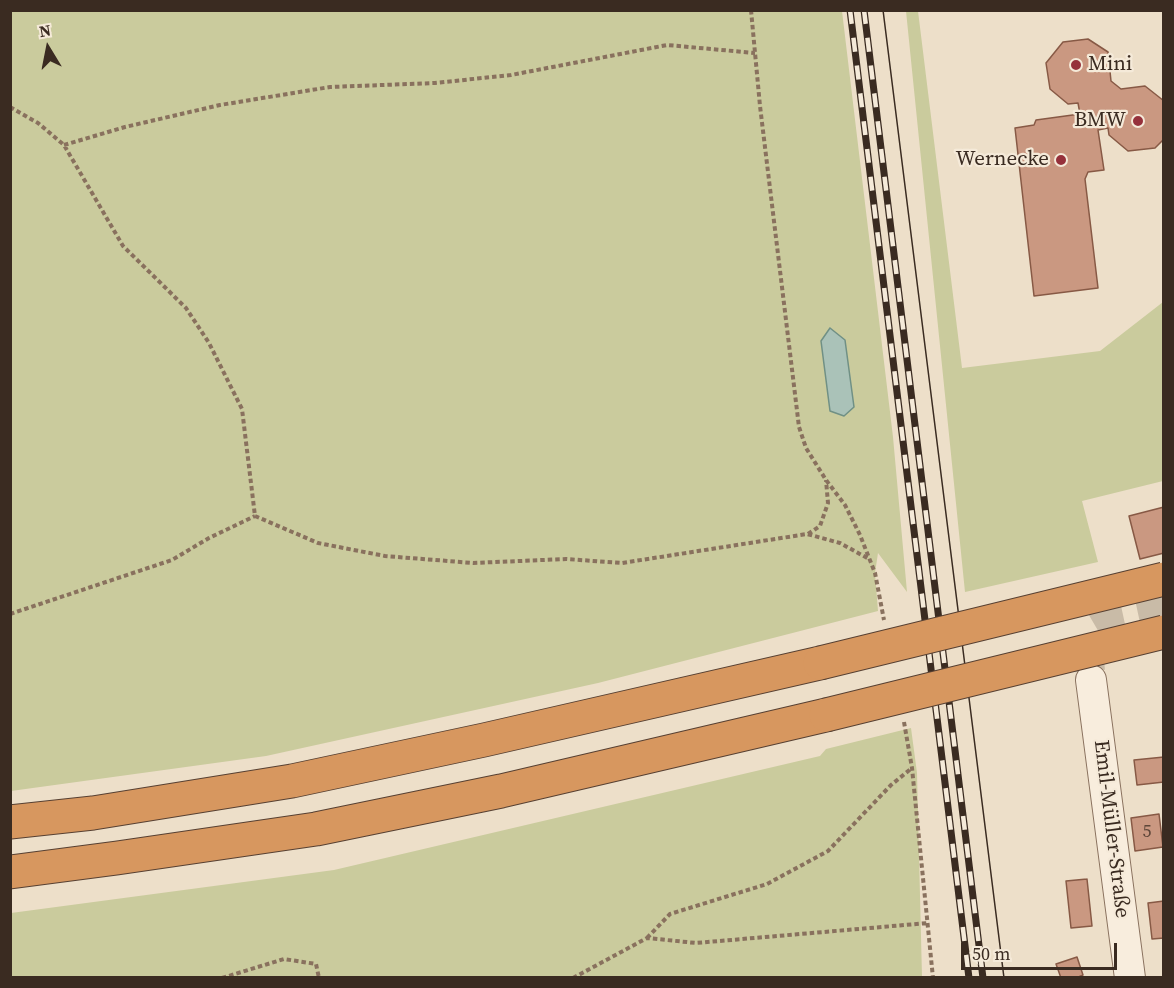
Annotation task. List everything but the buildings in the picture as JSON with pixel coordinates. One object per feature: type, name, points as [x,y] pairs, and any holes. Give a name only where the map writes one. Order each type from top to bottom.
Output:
[{"type":"highway","points":[[10,822],[93,813],[292,782],[496,738],[820,663],[1164,579]]},
{"type":"highway","points":[[10,872],[316,829],[501,791],[826,715],[1164,632]]},
{"type":"street","name":"Emil-Müller-Straße","points":[[1091,680],[1130,978]]},
{"type":"path","points":[[751,10],[799,427],[806,448],[845,505],[860,535],[875,573],[886,631]]},
{"type":"path","points":[[64,145],[125,127],[220,105],[330,87],[435,83],[511,75],[668,45],[755,53]]},
{"type":"path","points":[[10,106],[38,123],[64,145],[123,246],[186,308],[209,343],[242,409],[255,516]]},
{"type":"path","points":[[10,614],[172,560],[209,538],[255,516],[318,543],[385,556],[473,563],[566,559],[622,563],[807,534],[820,526],[828,503],[826,480]]},
{"type":"path","points":[[807,534],[840,543],[869,559]]},
{"type":"path","points":[[903,714],[912,768],[933,978]]},
{"type":"path","points":[[573,978],[647,938],[670,914],[767,884],[828,851],[891,785],[912,768]]},
{"type":"path","points":[[647,938],[696,943],[928,923]]},
{"type":"path","points":[[222,978],[284,959],[316,964],[319,978]]},
{"type":"green space","points":[[10,11],[842,11],[893,437],[907,592],[878,553],[875,573],[878,611],[598,683],[266,756],[11,791]]},
{"type":"green space","points":[[906,11],[918,11],[962,368],[1100,351],[1163,302],[1163,481],[1082,501],[1098,562],[965,592]]},
{"type":"green space","points":[[911,728],[917,773],[922,977],[11,977],[11,913],[334,870],[820,756],[826,749]]},
{"type":"shaded area","points":[[830,328],[845,340],[854,407],[844,416],[830,411],[821,341]]},
{"type":"tunnel","points":[[1090,671],[1088,649],[1096,628],[1118,615],[1164,605]]},
{"type":"tram line","points":[[883,10],[1004,978]]},
{"type":"railway","points":[[850,10],[969,978]]},
{"type":"railway","points":[[864,10],[983,978]]},
{"type":"place","name":"Mini","points":[[1076,65]]},
{"type":"place","name":"BMW","points":[[1138,121]]},
{"type":"place","name":"Wernecke","points":[[1061,160]]}]
